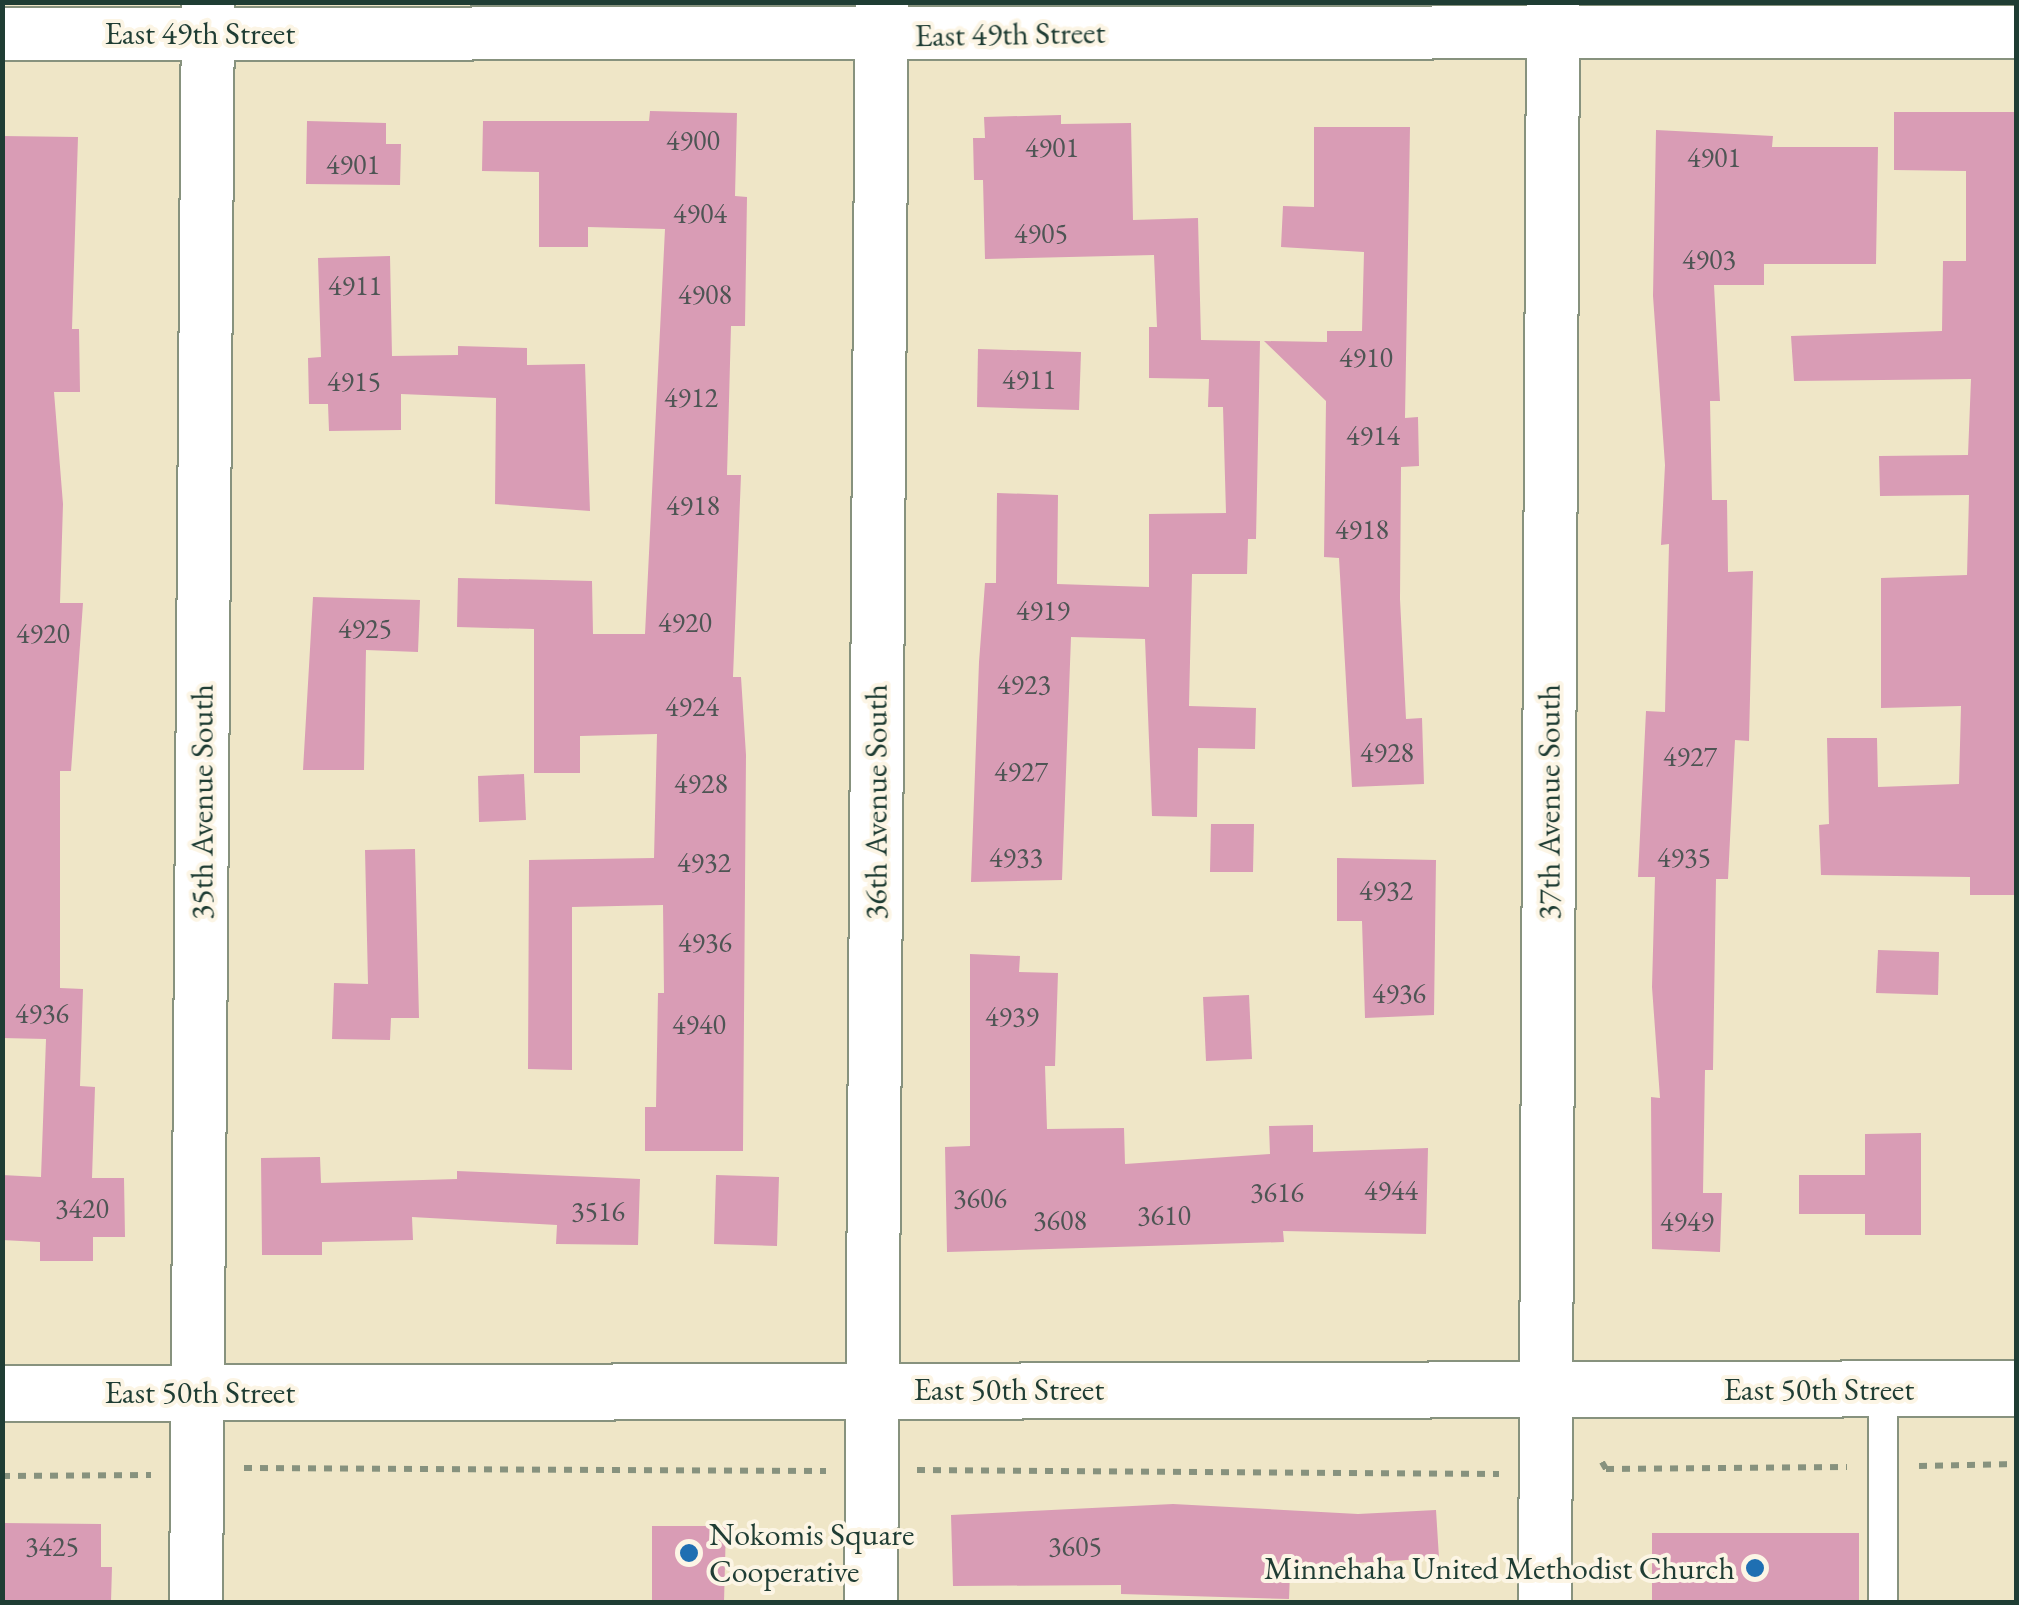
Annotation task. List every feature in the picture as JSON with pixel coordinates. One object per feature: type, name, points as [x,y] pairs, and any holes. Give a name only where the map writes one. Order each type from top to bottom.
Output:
[{"type":"street","name":"East 49th Street","points":[[2,34],[208,17],[881,19],[1552,15],[2016,32]]},
{"type":"street","name":"37th Avenue South","points":[[1545,1602],[1552,15]]},
{"type":"street","name":"35th Avenue South","points":[[196,1602],[208,17]]},
{"type":"street","name":"36th Avenue South","points":[[870,1602],[881,19]]},
{"type":"street","name":"East 50th Street","points":[[2,1393],[2016,1388]]},
{"type":"lane","points":[[1883,1389],[1883,1602]]},
{"type":"path","points":[[915,1470],[1506,1474],[1507,1461]]},
{"type":"path","points":[[1602,1462],[1606,1469],[2016,1464]]},
{"type":"path","points":[[2,1476],[149,1476],[164,1465]]},
{"type":"path","points":[[232,1468],[843,1471]]},
{"type":"building","points":[[650,111],[737,113],[735,196],[747,197],[745,326],[731,326],[727,475],[741,475],[733,677],[741,677],[746,755],[743,1151],[645,1151],[645,1107],[656,1107],[658,993],[664,993],[663,905],[572,907],[572,1070],[528,1069],[529,860],[654,858],[657,734],[580,736],[580,773],[534,773],[534,629],[457,627],[458,578],[592,581],[593,634],[645,634],[665,229],[588,227],[588,247],[539,247],[539,172],[482,171],[483,121],[649,121]]},
{"type":"building","points":[[1894,112],[2016,112],[2016,895],[1970,895],[1970,877],[1821,875],[1819,825],[1829,824],[1827,738],[1877,738],[1878,787],[1959,784],[1961,706],[1881,708],[1881,578],[1967,575],[1969,495],[1880,496],[1879,456],[1968,455],[1971,379],[1794,381],[1791,336],[1942,331],[1943,261],[1966,261],[1966,171],[1894,170]]},
{"type":"building","points":[[1061,115],[1061,124],[1131,123],[1133,220],[1198,218],[1201,340],[1260,341],[1256,539],[1248,539],[1247,574],[1192,574],[1189,706],[1256,708],[1255,749],[1198,748],[1197,817],[1152,816],[1145,639],[1071,637],[1062,880],[971,882],[979,662],[985,583],[996,583],[997,493],[1058,495],[1057,584],[1149,587],[1149,514],[1226,513],[1223,407],[1208,407],[1209,379],[1149,378],[1149,327],[1157,327],[1154,255],[985,259],[983,180],[974,180],[973,138],[985,138],[984,117]]},
{"type":"building","points":[[307,121],[386,123],[386,144],[401,144],[400,185],[306,184]]},
{"type":"building","points":[[1314,127],[1410,127],[1405,418],[1418,417],[1419,466],[1401,467],[1400,599],[1406,719],[1422,718],[1424,784],[1352,787],[1339,558],[1324,557],[1326,401],[1264,341],[1327,342],[1327,331],[1362,331],[1364,252],[1281,247],[1283,206],[1314,207]]},
{"type":"building","points":[[1656,130],[1773,136],[1772,147],[1878,147],[1876,264],[1764,264],[1764,285],[1714,285],[1720,401],[1710,401],[1712,500],[1727,500],[1728,572],[1753,571],[1749,741],[1735,740],[1728,879],[1716,879],[1713,1070],[1705,1070],[1703,1193],[1722,1193],[1720,1252],[1652,1249],[1651,1097],[1660,1098],[1652,987],[1655,877],[1638,877],[1646,711],[1665,712],[1669,544],[1661,545],[1665,465],[1653,296]]},
{"type":"building","points":[[2,136],[78,137],[72,329],[79,329],[80,392],[54,392],[63,504],[60,603],[83,603],[71,771],[60,771],[60,988],[83,989],[80,1086],[95,1087],[92,1178],[124,1178],[125,1237],[93,1237],[93,1261],[40,1261],[40,1242],[2,1240],[2,1175],[41,1177],[46,1039],[2,1038]]},
{"type":"building","points":[[390,256],[392,356],[458,355],[458,346],[527,348],[527,365],[585,364],[590,511],[495,504],[496,398],[401,394],[401,430],[329,431],[328,404],[309,404],[308,358],[321,357],[318,258]]},
{"type":"building","points":[[978,349],[1081,352],[1079,410],[977,407]]},
{"type":"building","points":[[313,597],[420,600],[418,652],[366,650],[364,770],[303,770]]},
{"type":"building","points":[[524,774],[526,820],[479,822],[478,776]]},
{"type":"building","points":[[1211,824],[1254,824],[1253,872],[1210,872]]},
{"type":"building","points":[[415,849],[419,1018],[391,1018],[390,1040],[332,1039],[334,983],[368,984],[365,850]]},
{"type":"building","points":[[1337,858],[1436,860],[1434,1015],[1365,1018],[1362,921],[1337,921]]},
{"type":"building","points":[[1878,950],[1939,952],[1938,995],[1876,993]]},
{"type":"building","points":[[970,954],[1020,956],[1019,972],[1058,973],[1055,1066],[1045,1066],[1047,1129],[1124,1128],[1125,1164],[1270,1154],[1269,1126],[1313,1125],[1313,1152],[1428,1148],[1426,1234],[1283,1231],[1284,1242],[947,1252],[945,1147],[970,1146]]},
{"type":"building","points":[[1249,995],[1252,1059],[1206,1061],[1203,997]]},
{"type":"building","points":[[1921,1133],[1921,1235],[1865,1235],[1865,1214],[1799,1214],[1799,1175],[1865,1175],[1865,1134]]},
{"type":"building","points":[[320,1157],[321,1183],[457,1179],[457,1171],[640,1179],[638,1245],[556,1244],[557,1225],[412,1217],[413,1240],[322,1242],[322,1255],[262,1255],[261,1158]]},
{"type":"building","points":[[716,1175],[779,1177],[777,1246],[714,1244]]},
{"type":"building","points":[[1173,1504],[1358,1514],[1436,1510],[1439,1558],[1356,1563],[1355,1575],[1290,1573],[1289,1599],[1121,1594],[1121,1585],[953,1586],[951,1515]]},
{"type":"building","points":[[2,1523],[101,1524],[101,1567],[112,1567],[111,1602],[2,1602]]},
{"type":"building","name":"Nokomis Square Cooperative","points":[[652,1526],[726,1526],[724,1602],[652,1602]]},
{"type":"building","name":"Minnehaha United Methodist Church","points":[[1652,1533],[1859,1533],[1859,1602],[1652,1602]]},
{"type":"place","name":"Nokomis Square Cooperative","points":[[689,1553]]},
{"type":"place","name":"Minnehaha United Methodist Church","points":[[1755,1568]]}]
